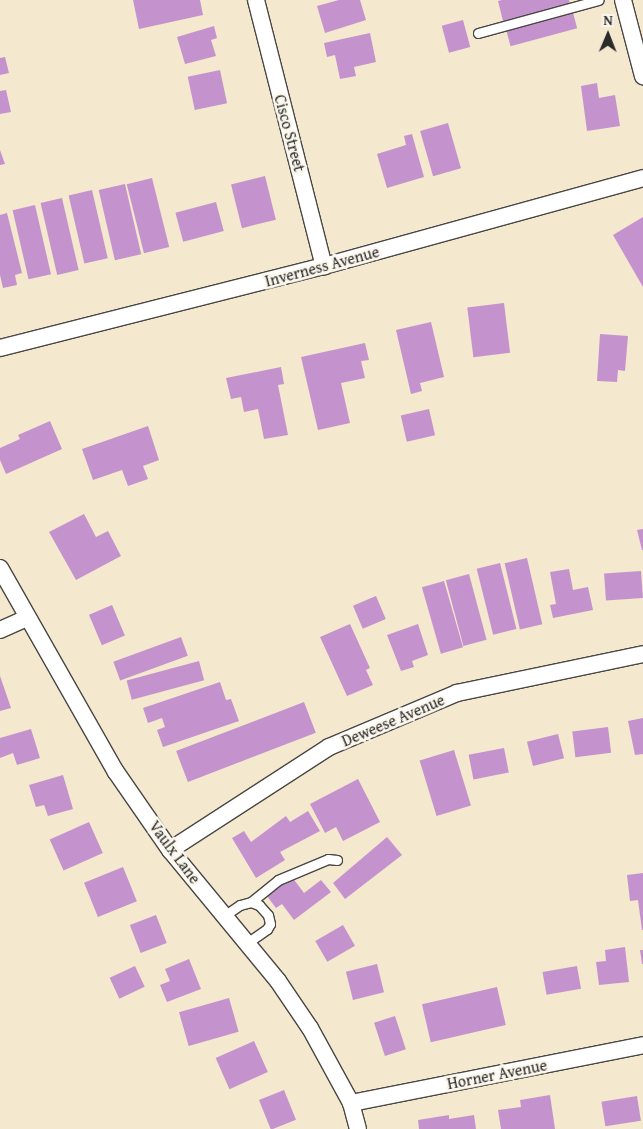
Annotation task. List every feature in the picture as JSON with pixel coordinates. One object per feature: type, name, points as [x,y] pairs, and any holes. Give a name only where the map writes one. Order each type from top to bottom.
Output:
[{"type":"street","name":"Cisco Street","points":[[256,0],[324,266]]},
{"type":"street","points":[[623,0],[643,76]]},
{"type":"street","name":"Inverness Avenue","points":[[0,348],[324,266],[643,178]]},
{"type":"street","name":"Vaulx Lane","points":[[0,568],[116,772],[170,850],[278,981],[310,1028],[351,1103],[358,1129]]},
{"type":"street","points":[[0,630],[28,618]]},
{"type":"street","name":"Deweese Avenue","points":[[170,850],[330,747],[457,693],[643,654]]},
{"type":"street","name":"Horner Avenue","points":[[351,1103],[643,1044]]},
{"type":"lane","points":[[478,33],[599,0]]},
{"type":"lane","points":[[224,916],[240,905],[251,902],[278,880],[328,859],[337,860]]},
{"type":"lane","points":[[247,943],[270,924],[268,915],[251,902]]},
{"type":"building","points":[[133,0],[200,0],[203,15],[139,29]]},
{"type":"building","points":[[339,0],[360,0],[366,20],[325,33],[317,6]]},
{"type":"building","points":[[569,0],[570,4],[503,21],[498,1]]},
{"type":"building","points":[[572,9],[577,28],[511,46],[505,27]]},
{"type":"building","points":[[463,20],[470,47],[449,53],[442,26]]},
{"type":"building","points":[[214,26],[217,38],[211,40],[216,56],[185,64],[177,37]]},
{"type":"building","points":[[370,33],[376,62],[354,67],[356,76],[340,79],[335,55],[327,57],[324,43]]},
{"type":"building","points":[[5,57],[9,73],[0,75],[0,58]]},
{"type":"building","points":[[220,70],[227,103],[195,110],[188,77]]},
{"type":"building","points":[[597,83],[599,98],[615,95],[620,126],[587,131],[581,86]]},
{"type":"building","points":[[6,90],[11,112],[0,114],[0,91]]},
{"type":"building","points":[[448,123],[461,168],[433,176],[420,131]]},
{"type":"building","points":[[412,134],[424,177],[387,188],[377,154],[406,145],[404,136]]},
{"type":"building","points":[[0,150],[5,164],[0,165]]},
{"type":"building","points":[[265,176],[276,220],[242,228],[231,184]]},
{"type":"building","points":[[152,178],[169,247],[144,253],[127,184]]},
{"type":"building","points":[[125,184],[141,254],[115,260],[99,190]]},
{"type":"building","points":[[92,190],[108,258],[84,264],[69,195]]},
{"type":"building","points":[[62,198],[79,270],[57,275],[41,203]]},
{"type":"building","points":[[216,202],[224,231],[183,242],[175,213]]},
{"type":"building","points":[[35,205],[51,274],[29,279],[13,210]]},
{"type":"building","points":[[7,213],[22,273],[15,275],[17,285],[3,288],[0,275],[0,215]]},
{"type":"building","points":[[643,217],[643,287],[613,235]]},
{"type":"building","points":[[504,303],[510,353],[473,357],[467,308]]},
{"type":"building","points":[[431,322],[444,377],[420,383],[422,391],[411,394],[396,330]]},
{"type":"building","points":[[600,334],[628,336],[625,371],[618,370],[617,382],[597,381]]},
{"type":"building","points":[[365,343],[369,360],[361,361],[365,378],[341,383],[350,423],[318,430],[301,357]]},
{"type":"building","points":[[281,367],[284,384],[278,385],[288,435],[264,439],[258,409],[244,412],[241,397],[231,399],[226,378]]},
{"type":"building","points":[[429,409],[435,435],[407,442],[401,416]]},
{"type":"building","points":[[50,421],[62,449],[6,474],[0,460],[0,448],[20,439],[18,435]]},
{"type":"building","points":[[148,426],[159,460],[143,466],[148,479],[128,486],[122,470],[93,480],[82,449]]},
{"type":"building","points":[[84,514],[96,537],[108,531],[121,556],[76,580],[49,532]]},
{"type":"building","points":[[643,529],[643,550],[642,550],[637,530]]},
{"type":"building","points":[[527,558],[542,624],[520,629],[505,563]]},
{"type":"building","points":[[500,563],[516,629],[493,635],[477,569]]},
{"type":"building","points":[[569,569],[573,590],[588,587],[593,610],[553,618],[550,605],[556,604],[550,572]]},
{"type":"building","points":[[641,571],[643,598],[606,601],[604,574]]},
{"type":"building","points":[[469,574],[487,640],[463,646],[446,580]]},
{"type":"building","points":[[444,581],[463,647],[441,654],[422,587]]},
{"type":"building","points":[[376,596],[386,619],[363,629],[353,606]]},
{"type":"building","points":[[112,605],[125,635],[102,645],[89,615]]},
{"type":"building","points":[[350,624],[370,668],[366,670],[373,685],[347,696],[320,637]]},
{"type":"building","points":[[418,624],[428,655],[412,661],[414,667],[401,671],[387,635]]},
{"type":"building","points":[[181,637],[188,656],[120,680],[113,662]]},
{"type":"building","points":[[199,661],[204,680],[132,700],[127,680]]},
{"type":"building","points":[[0,676],[11,708],[0,711]]},
{"type":"building","points":[[220,682],[226,700],[231,699],[239,721],[163,747],[157,730],[165,727],[162,718],[148,723],[143,708]]},
{"type":"building","points":[[304,702],[316,733],[188,782],[176,751]]},
{"type":"building","points":[[643,718],[643,754],[635,755],[628,721]]},
{"type":"building","points":[[608,727],[611,753],[575,757],[572,731]]},
{"type":"building","points":[[31,729],[40,758],[17,765],[13,753],[0,758],[0,738]]},
{"type":"building","points":[[558,734],[564,758],[533,766],[527,742]]},
{"type":"building","points":[[504,748],[509,773],[473,779],[469,755]]},
{"type":"building","points":[[454,750],[471,805],[437,816],[420,761]]},
{"type":"building","points":[[63,775],[73,809],[48,816],[44,805],[36,807],[29,785]]},
{"type":"building","points":[[358,779],[380,822],[343,841],[336,827],[325,833],[310,804]]},
{"type":"building","points":[[308,811],[320,831],[280,852],[285,860],[256,878],[232,838],[244,831],[251,842],[286,816],[290,822]]},
{"type":"building","points":[[89,822],[103,853],[64,871],[50,839]]},
{"type":"building","points":[[387,837],[402,855],[345,899],[333,883]]},
{"type":"building","points":[[123,867],[137,901],[98,917],[84,883]]},
{"type":"building","points":[[643,873],[642,930],[638,900],[630,901],[627,875]]},
{"type":"building","points":[[292,877],[304,893],[321,880],[331,892],[294,920],[282,904],[276,908],[267,896]]},
{"type":"building","points":[[156,915],[167,943],[141,953],[130,925]]},
{"type":"building","points":[[343,925],[355,946],[327,962],[315,941]]},
{"type":"building","points":[[625,947],[629,982],[599,985],[596,962],[606,961],[605,950]]},
{"type":"building","points":[[640,950],[643,950],[643,964],[642,964]]},
{"type":"building","points":[[189,959],[201,989],[167,1002],[160,985],[170,981],[165,969]]},
{"type":"building","points":[[377,964],[384,992],[353,1000],[346,972]]},
{"type":"building","points":[[135,966],[145,987],[119,999],[110,978]]},
{"type":"building","points":[[577,966],[581,989],[547,995],[543,972]]},
{"type":"building","points":[[497,987],[506,1025],[431,1042],[422,1004]]},
{"type":"building","points":[[229,998],[239,1032],[189,1046],[179,1012]]},
{"type":"building","points":[[395,1016],[406,1049],[385,1056],[374,1023]]},
{"type":"building","points":[[254,1041],[268,1072],[229,1089],[216,1058]]},
{"type":"building","points":[[284,1090],[296,1120],[271,1129],[259,1100]]},
{"type":"building","points":[[550,1095],[555,1129],[501,1129],[498,1110],[521,1107],[520,1100]]},
{"type":"building","points":[[637,1096],[641,1121],[605,1126],[601,1102]]},
{"type":"building","points":[[449,1115],[449,1119],[474,1115],[476,1129],[419,1129],[418,1120]]}]
